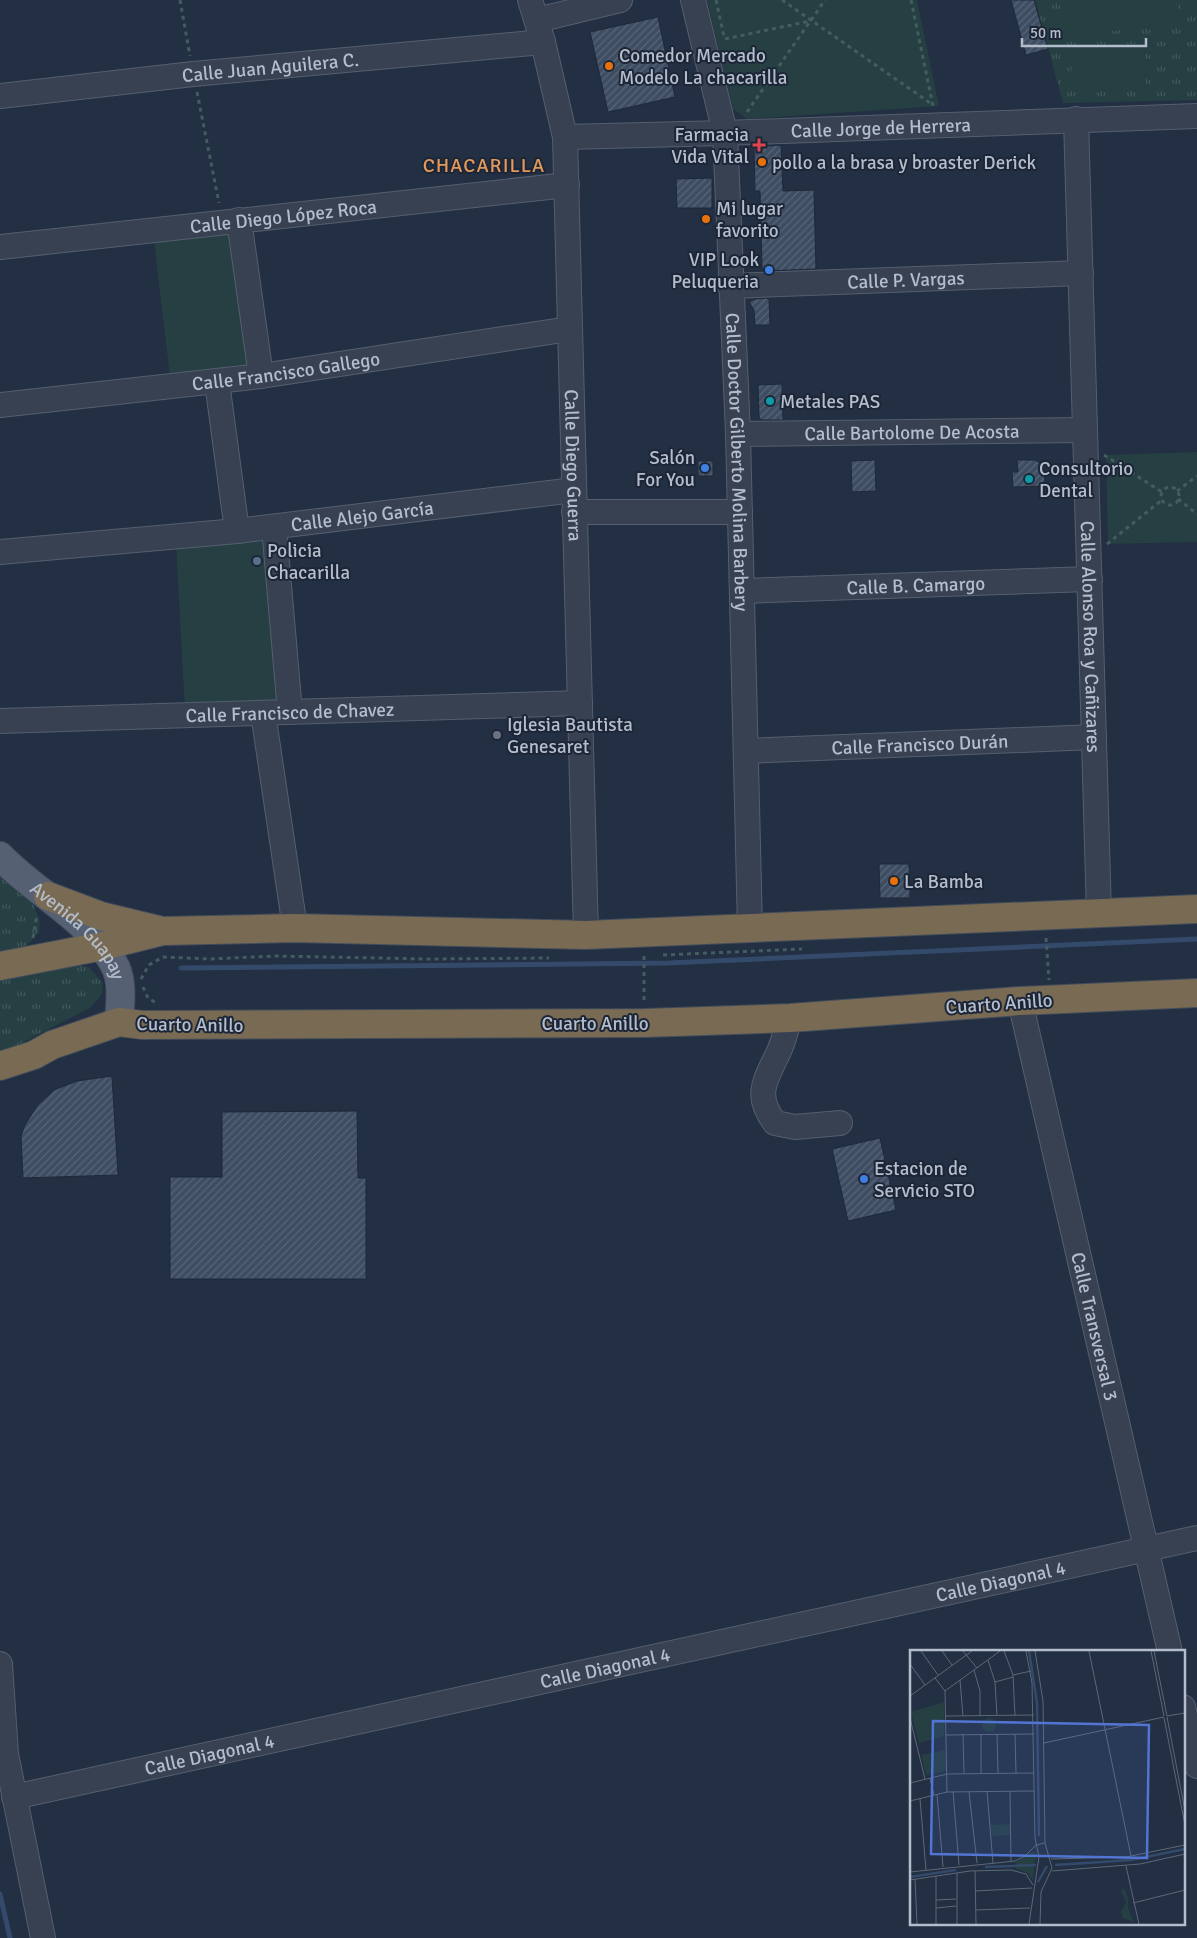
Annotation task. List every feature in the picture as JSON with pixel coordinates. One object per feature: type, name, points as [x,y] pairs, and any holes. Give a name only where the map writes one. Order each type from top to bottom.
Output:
[{"type":"highway","points":[[48,896],[101,916],[163,931]]},
{"type":"highway","points":[[0,966],[103,946],[163,931],[295,928],[586,935],[1197,909]]},
{"type":"highway","name":"Cuarto Anillo","points":[[0,1066],[34,1055],[52,1045],[119,1022],[142,1025],[644,1023],[790,1018],[1020,1002],[1197,993]]},
{"type":"main road","name":"Avenida Guapay","points":[[0,856],[18,875],[48,896],[103,946],[116,970],[121,998],[119,1022]]},
{"type":"street","name":"Calle Juan Aguilera C.","points":[[0,96],[193,74],[537,21],[620,0]]},
{"type":"street","name":"Calle Doctor Gilberto Molina Barbery","points":[[692,0],[725,133],[730,286],[738,434],[750,929]]},
{"type":"street","name":"Calle Diego Guerra","points":[[537,21],[565,136],[586,935]]},
{"type":"street","name":"Calle Jorge de Herrera","points":[[565,136],[725,133],[1197,116]]},
{"type":"street","name":"Calle Alonso Roa y Cañizares","points":[[1076,119],[1099,914]]},
{"type":"street","name":"Calle Diego López Roca","points":[[0,247],[567,186]]},
{"type":"street","points":[[231,221],[261,376]]},
{"type":"street","name":"Calle P. Vargas","points":[[730,286],[1081,273]]},
{"type":"street","name":"Calle Francisco Gallego","points":[[0,405],[217,382],[569,329]]},
{"type":"street","points":[[217,382],[237,531]]},
{"type":"street","name":"Calle Bartolome De Acosta","points":[[738,434],[1086,430]]},
{"type":"street","name":"Calle Alejo García","points":[[0,552],[274,526],[574,501],[740,512]]},
{"type":"street","points":[[274,526],[290,712]]},
{"type":"street","name":"Calle B. Camargo","points":[[742,591],[1090,579]]},
{"type":"street","name":"Calle Francisco de Chavez","points":[[0,721],[580,703]]},
{"type":"street","points":[[263,713],[295,928]]},
{"type":"street","name":"Calle Francisco Durán","points":[[746,751],[1094,737]]},
{"type":"street","name":"Calle Transversal 3","points":[[1020,1002],[1170,1650]]},
{"type":"street","points":[[790,1018],[780,1050],[765,1077],[762,1092],[765,1110],[775,1123],[795,1127],[840,1122]]},
{"type":"street","name":"Calle Diagonal 4","points":[[14,1797],[1197,1538]]},
{"type":"street","points":[[0,1664],[6,1754],[43,1938]]},
{"type":"street","points":[[1184,1711],[1197,1766]]},
{"type":"path","points":[[180,0],[193,74],[231,221]]},
{"type":"path","points":[[716,0],[727,48]]},
{"type":"path","points":[[782,0],[934,106]]},
{"type":"path","points":[[747,112],[825,0]]},
{"type":"path","points":[[911,0],[934,106]]},
{"type":"path","points":[[725,39],[811,21]]},
{"type":"path","points":[[927,106],[934,106]]},
{"type":"path","points":[[742,108],[747,112],[753,111]]},
{"type":"path","points":[[1086,455],[1106,455],[1162,492]]},
{"type":"path","points":[[1177,491],[1197,476]]},
{"type":"path","points":[[1162,492],[1168,487],[1177,491]]},
{"type":"path","points":[[1177,491],[1178,499],[1197,514]]},
{"type":"path","points":[[1162,492],[1162,500]]},
{"type":"path","points":[[1162,500],[1171,505],[1178,499]]},
{"type":"path","points":[[1089,546],[1108,544],[1162,500]]},
{"type":"path","points":[[1046,940],[1049,981]]},
{"type":"path","points":[[644,956],[644,1003]]},
{"type":"green space","points":[[707,0],[917,0],[939,106],[747,119],[733,109]]},
{"type":"green space","points":[[1035,0],[1197,0],[1197,100],[1063,103]]},
{"type":"green space","points":[[1059,0],[1176,0],[1179,22],[1067,37]]},
{"type":"green space","points":[[1145,44],[1146,89],[1072,90],[1071,45]]},
{"type":"green space","points":[[234,231],[251,366],[170,377],[154,241]]},
{"type":"green space","points":[[1197,452],[1197,542],[1108,544],[1106,455]]},
{"type":"green space","points":[[270,534],[283,705],[185,710],[176,545]]},
{"type":"green space","points":[[0,876],[32,902],[40,921],[39,932],[23,949],[0,956]]},
{"type":"green space","points":[[75,965],[89,967],[103,983],[102,994],[90,1008],[0,1054],[0,978]]},
{"type":"building","points":[[1011,0],[1034,0],[1048,49],[1026,55]]},
{"type":"building","points":[[658,17],[675,97],[608,112],[590,32]]},
{"type":"building","points":[[781,145],[783,191],[814,190],[816,269],[765,271],[762,268],[760,191],[755,191],[754,147]]},
{"type":"building","points":[[712,178],[712,208],[677,208],[676,179]]},
{"type":"building","points":[[755,299],[769,299],[770,325],[755,325],[754,310],[749,302]]},
{"type":"building","name":"Metales PAS","points":[[782,384],[783,420],[761,420],[759,417],[758,385]]},
{"type":"building","points":[[875,460],[876,491],[852,492],[851,461]]},
{"type":"building","name":"Consultorio Dental","points":[[1017,460],[1036,460],[1044,468],[1045,486],[1013,487],[1012,472],[1018,472]]},
{"type":"building","name":"Salón For You","points":[[698,461],[713,461],[713,476],[698,476]]},
{"type":"building","name":"La Bamba","points":[[879,864],[909,864],[910,898],[880,898]]},
{"type":"building","points":[[112,1076],[118,1175],[23,1178],[21,1136],[25,1125],[37,1106],[54,1090],[77,1081]]},
{"type":"building","points":[[357,1111],[358,1178],[366,1178],[366,1279],[170,1279],[170,1177],[222,1177],[222,1112]]},
{"type":"building","name":"Estacion de Servicio STO","points":[[880,1138],[896,1210],[848,1221],[832,1149]]},
{"type":"waterway","points":[[181,968],[669,963],[1197,939]]},
{"type":"waterway","points":[[0,1894],[10,1938]]},
{"type":"place","name":"Comedor Mercado Modelo La chacarilla","points":[[609,66]]},
{"type":"place","name":"Farmacia Vida Vital","points":[[759,145]]},
{"type":"place","name":"pollo a la brasa y broaster Derick","points":[[762,162]]},
{"type":"place","name":"Mi lugar favorito","points":[[706,219]]},
{"type":"place","name":"VIP Look Peluqueria","points":[[769,270]]},
{"type":"place","name":"Metales PAS","points":[[770,401]]},
{"type":"place","name":"Salón For You","points":[[705,468]]},
{"type":"place","name":"Consultorio Dental","points":[[1029,479]]},
{"type":"place","name":"Policia Chacarilla","points":[[257,561]]},
{"type":"place","name":"Iglesia Bautista Genesaret","points":[[497,735]]},
{"type":"place","name":"La Bamba","points":[[894,881]]},
{"type":"place","name":"Estacion de Servicio STO","points":[[864,1179]]},
{"type":"district","name":"CHACARILLA","points":[[484,165]]}]
